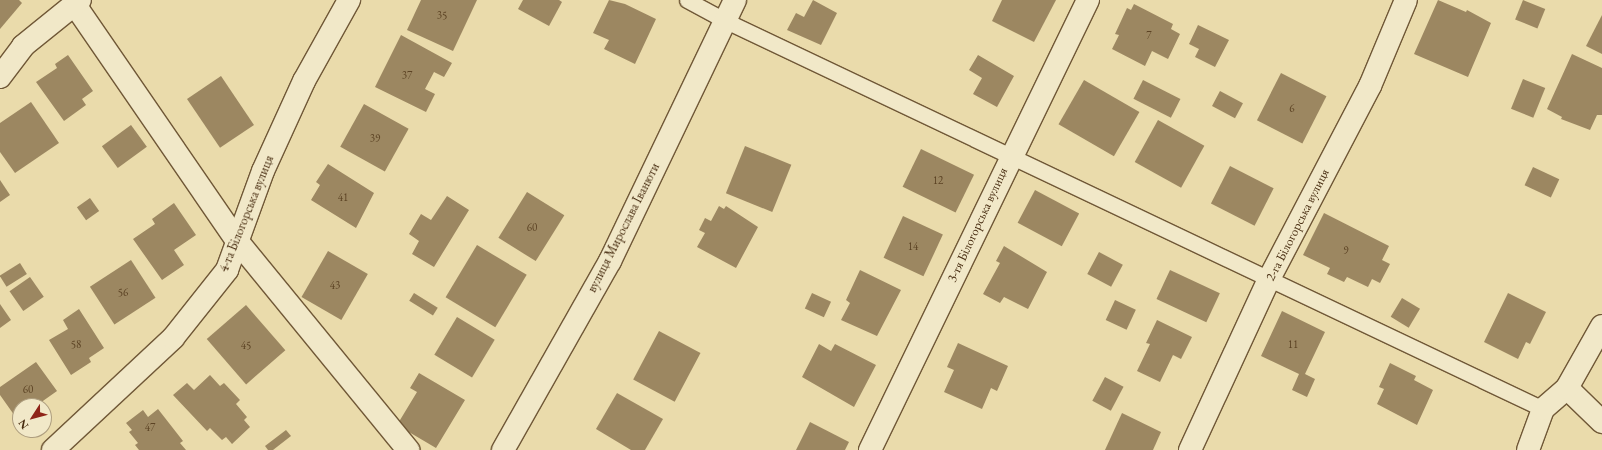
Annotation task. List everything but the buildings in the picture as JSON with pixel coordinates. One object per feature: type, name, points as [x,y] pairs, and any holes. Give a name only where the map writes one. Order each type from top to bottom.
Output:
[{"type":"street","name":"4-та Білогорська вулиця","points":[[53,450],[173,338],[227,270],[266,164],[304,81],[349,0]]},
{"type":"street","name":"вулиця Мирослава Іванюти","points":[[503,450],[610,261],[735,0]]},
{"type":"street","name":"3-тя Білогорська вулиця","points":[[870,450],[1011,156],[1088,0]]},
{"type":"street","name":"2-га Білогорська вулиця","points":[[1190,450],[1269,279],[1370,86],[1406,0]]},
{"type":"street","points":[[0,77],[23,46],[78,3],[238,242],[408,450]]},
{"type":"street","points":[[1528,450],[1543,409],[1566,388],[1602,326]]},
{"type":"street","points":[[1566,388],[1602,422]]},
{"type":"lane","points":[[686,0],[726,21],[1543,409]]}]
